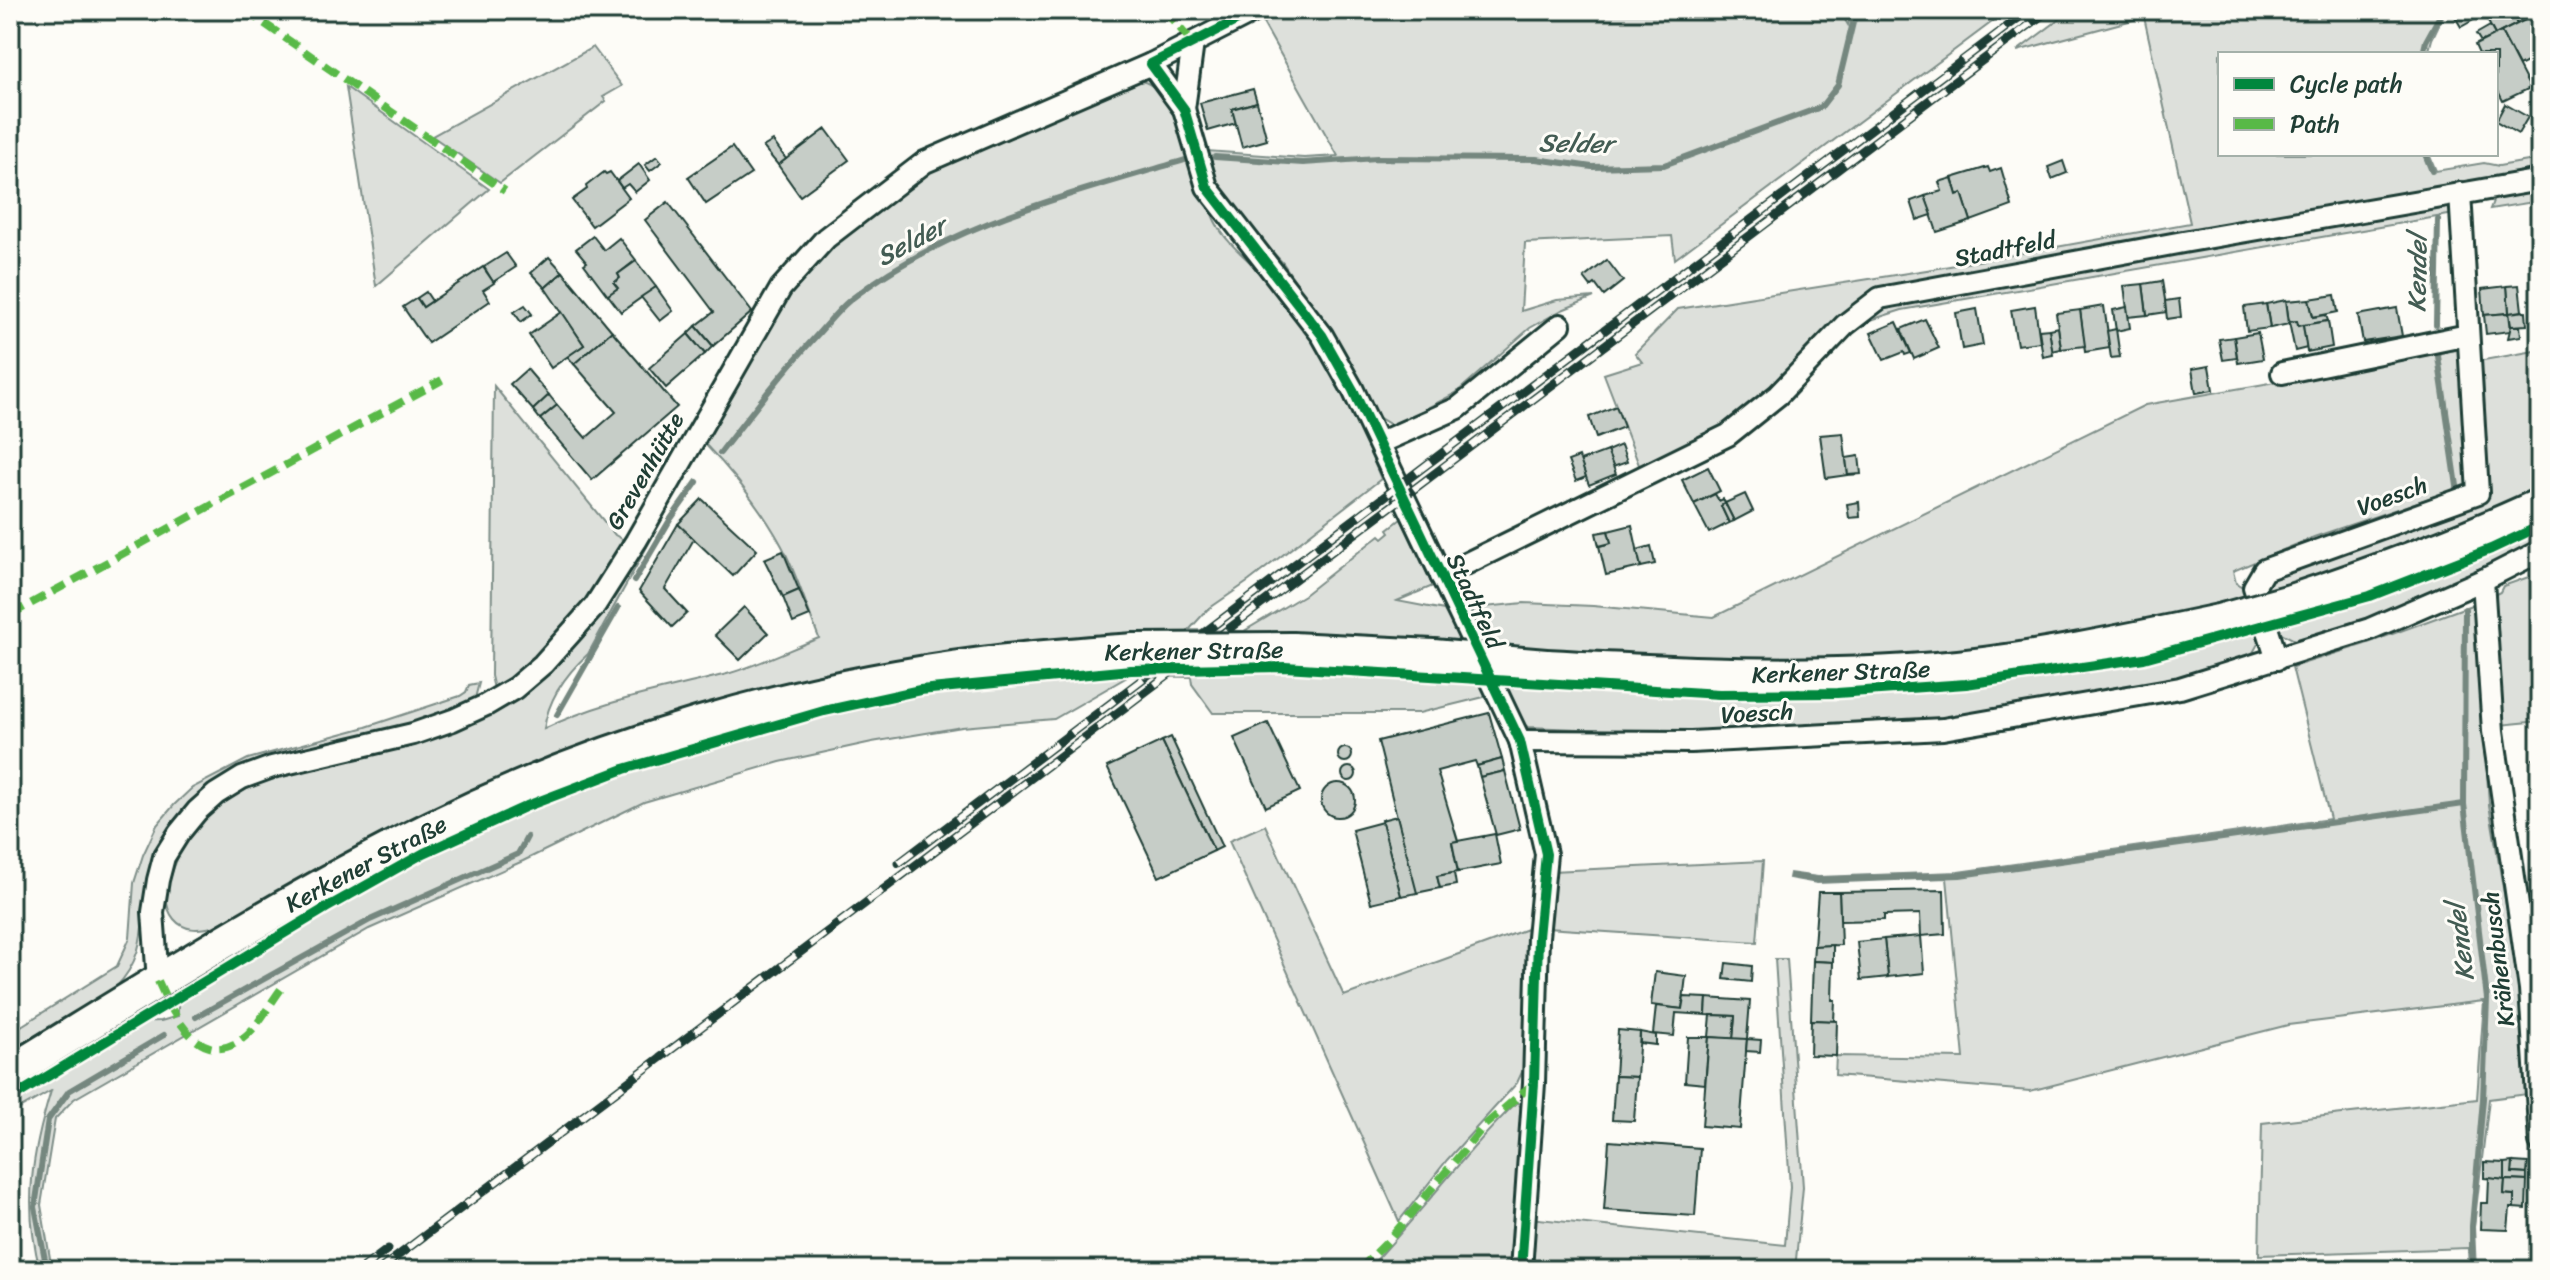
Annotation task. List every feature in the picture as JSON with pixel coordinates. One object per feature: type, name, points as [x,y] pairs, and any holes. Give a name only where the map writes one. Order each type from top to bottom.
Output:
[{"type":"main road","name":"Kerkener Straße","points":[[10,1072],[324,884],[435,826],[545,778],[653,739],[809,695],[983,663],[1134,650],[1292,649],[1685,674],[1811,676],[1938,669],[2098,647],[2219,621],[2370,575],[2540,505]]},
{"type":"street","name":"Grevenhütte","points":[[158,981],[153,912],[158,880],[164,857],[197,811],[216,794],[242,778],[310,756],[413,734],[464,715],[515,688],[543,664],[594,607],[636,541],[781,288],[826,238],[925,162],[1151,64],[1257,10]]},
{"type":"street","name":"Stadtfeld","points":[[1184,109],[1193,43]]},
{"type":"street","name":"Stadtfeld","points":[[1151,64],[1184,109],[1207,187],[1322,335],[1379,443],[1520,741],[1546,854],[1538,937],[1534,1083],[1521,1270]]},
{"type":"street","points":[[2460,193],[2540,180]]},
{"type":"street","name":"Stadtfeld","points":[[1441,576],[1728,435],[1778,395],[1845,325],[1880,298],[2460,193]]},
{"type":"street","name":"Voesch","points":[[2277,659],[2254,587],[2264,570],[2478,493],[2460,193]]},
{"type":"street","points":[[1379,443],[1458,408],[1560,325]]},
{"type":"street","points":[[2282,373],[2468,335]]},
{"type":"street","name":"Voesch","points":[[1520,741],[1691,742],[1943,729],[2180,688],[2370,629],[2483,580],[2540,551]]},
{"type":"street","name":"Krähenbusch","points":[[2483,580],[2493,731],[2530,989],[2540,1142]]},
{"type":"shaded area","points":[[1285,10],[1839,10],[1848,25],[1852,10],[2008,10],[1675,259],[1672,236],[1525,243],[1521,311],[1557,300],[1594,297],[1530,328],[1456,393],[1393,426],[1378,417],[1327,328],[1283,263],[1232,208],[1207,163],[1207,151],[1304,158],[1338,156],[1263,23]]},
{"type":"shaded area","points":[[2072,10],[2446,10],[2429,52],[2218,52],[2218,156],[2430,156],[2436,171],[2484,163],[2499,166],[2540,159],[2540,170],[1900,285],[1723,428],[1641,470],[1604,374],[1642,362],[1635,353],[1678,309],[1933,269],[2190,223],[2144,17],[2017,51]]},
{"type":"shaded area","points":[[593,47],[622,86],[603,97],[606,101],[500,183],[432,136]]},
{"type":"shaded area","points":[[1141,81],[1155,88],[1167,101],[1177,120],[1221,232],[1273,286],[1310,336],[1340,387],[1381,479],[1207,610],[1189,630],[1244,631],[1304,595],[1380,535],[1383,538],[1390,532],[1388,529],[1401,519],[1433,586],[1397,601],[1444,610],[1464,648],[897,664],[348,854],[213,927],[192,929],[174,919],[167,900],[174,867],[195,828],[227,800],[266,780],[310,766],[447,733],[502,707],[549,670],[601,610],[783,302],[824,251],[932,169]],"holes":[[[704,443],[736,479],[774,532],[797,580],[819,638],[739,670],[611,703],[544,729],[549,708],[559,688],[588,654]]]},
{"type":"shaded area","points":[[346,87],[489,189],[376,286]]},
{"type":"shaded area","points":[[2540,188],[2540,201],[2490,209],[2495,196]]},
{"type":"shaded area","points":[[2446,202],[2454,214],[1902,310],[1858,324],[1874,309]]},
{"type":"shaded area","points":[[2462,349],[2471,484],[2314,537],[2233,571],[2236,583],[2253,593],[2274,572],[2457,513],[2486,499],[2478,361],[2540,350],[2540,490],[2426,540],[2254,597],[2065,638],[1944,654],[1505,675],[2063,661],[2540,514],[2540,544],[2529,550],[2370,618],[2300,643],[2276,630],[2264,633],[2250,658],[2175,678],[2009,710],[1815,731],[1680,733],[1528,727],[1521,722],[1460,598],[1462,584],[1475,608],[1524,603],[1714,617],[2145,405]]},
{"type":"shaded area","points":[[494,386],[615,535],[624,540],[587,602],[536,659],[494,689],[491,676]]},
{"type":"shaded area","points":[[2540,573],[2540,721],[2500,725],[2492,596],[2500,592],[2503,586]]},
{"type":"shaded area","points":[[2477,603],[2489,805],[2521,994],[2528,1094],[2489,1099],[2474,1227],[2476,1270],[2469,1270],[2468,1248],[2259,1255],[2262,1123],[2477,1099],[2484,1001],[2288,1025],[2030,1091],[1835,1075],[1836,1056],[1964,1058],[1947,878],[1817,883],[1789,878],[1790,873],[1818,877],[1958,872],[2330,819],[2292,667]]},
{"type":"shaded area","points":[[1206,659],[1477,672],[1488,696],[1419,713],[1213,713],[1192,684],[1191,677],[1129,676],[1054,719],[962,727],[872,742],[780,762],[644,802],[523,861],[369,929],[74,1099],[55,1119],[41,1205],[52,1270],[40,1270],[32,1223],[32,1179],[51,1091],[10,1114],[10,1092],[127,1022],[161,1021],[178,1016],[178,994],[187,981],[407,855],[522,801],[653,753],[771,720],[924,684],[1017,670]]},
{"type":"shaded area","points":[[479,683],[474,702],[409,725],[294,750],[260,761],[228,775],[200,794],[175,819],[156,852],[146,888],[140,940],[128,973],[115,988],[10,1051],[10,1033],[117,966],[130,938],[134,883],[143,855],[157,825],[192,788],[248,759],[366,727],[460,696],[469,685]]},
{"type":"shaded area","points":[[1265,825],[1344,996],[1527,929],[1529,1057],[1517,1083],[1447,1160],[1399,1221],[1229,841]]},
{"type":"shaded area","points":[[1763,861],[1757,942],[1547,928],[1552,871]]},
{"type":"shaded area","points":[[1775,959],[1787,959],[1803,1187],[1795,1270],[1527,1270],[1530,1218],[1785,1245],[1790,1187]]},
{"type":"shaded area","points":[[1517,1102],[1525,1112],[1513,1270],[1367,1270],[1478,1143]]},
{"type":"shaded area","points":[[2220,1263],[2221,1270],[2116,1270],[2116,1267]]},
{"type":"building","points":[[2462,10],[2482,10],[2484,14],[2461,27],[2454,15]]},
{"type":"building","points":[[2482,10],[2512,10],[2517,24],[2495,35]]},
{"type":"building","points":[[2535,10],[2540,20],[2540,34],[2531,17],[2517,24],[2510,11]]},
{"type":"building","points":[[2531,17],[2540,34],[2540,55],[2519,66],[2501,32]]},
{"type":"building","points":[[2490,26],[2495,35],[2481,42],[2476,34]]},
{"type":"building","points":[[2501,32],[2530,88],[2503,101],[2498,91],[2498,52],[2478,52],[2475,45]]},
{"type":"building","points":[[1253,89],[1257,102],[1232,109],[1236,123],[1208,131],[1200,103]]},
{"type":"building","points":[[1257,102],[1267,140],[1242,147],[1232,109]]},
{"type":"building","points":[[2505,104],[2528,117],[2518,134],[2498,122]]},
{"type":"building","points":[[826,129],[849,160],[800,196],[778,165]]},
{"type":"building","points":[[773,141],[786,159],[778,165],[763,147]]},
{"type":"building","points":[[732,147],[751,174],[706,204],[688,177]]},
{"type":"building","points":[[657,156],[662,162],[650,171],[645,165]]},
{"type":"building","points":[[2063,161],[2067,173],[2052,179],[2048,167]]},
{"type":"building","points":[[639,164],[650,180],[635,192],[628,184],[622,188],[617,181]]},
{"type":"building","points":[[1988,167],[1990,172],[2001,168],[2012,206],[1971,221],[1962,193],[1957,195],[1952,178]]},
{"type":"building","points":[[604,172],[610,172],[629,198],[592,226],[572,200]]},
{"type":"building","points":[[1952,178],[1957,195],[1962,193],[1971,221],[1937,232],[1925,196],[1942,191],[1939,182]]},
{"type":"building","points":[[1925,196],[1932,215],[1917,220],[1911,201]]},
{"type":"building","points":[[668,202],[752,312],[713,346],[696,326],[714,312],[645,220]]},
{"type":"building","points":[[593,236],[604,250],[619,238],[636,260],[618,274],[620,278],[614,283],[618,288],[608,296],[576,249]]},
{"type":"building","points":[[506,253],[516,267],[493,282],[484,267]]},
{"type":"building","points":[[549,257],[563,272],[545,288],[531,273]]},
{"type":"building","points":[[1607,260],[1623,281],[1604,296],[1595,284],[1591,287],[1584,278]]},
{"type":"building","points":[[636,261],[656,287],[621,312],[608,295],[618,288],[614,283],[620,278],[618,274]]},
{"type":"building","points":[[483,267],[494,283],[483,290],[490,301],[428,343],[403,307],[417,298],[423,307]]},
{"type":"building","points":[[563,272],[612,331],[574,364],[567,356],[584,345],[545,288]]},
{"type":"building","points":[[2162,281],[2167,312],[2147,315],[2143,284]]},
{"type":"building","points":[[2143,284],[2147,315],[2128,317],[2124,286]]},
{"type":"building","points":[[2519,285],[2522,311],[2509,313],[2507,286]]},
{"type":"building","points":[[2507,286],[2509,313],[2484,315],[2482,289]]},
{"type":"building","points":[[656,287],[673,311],[660,321],[641,297]]},
{"type":"building","points":[[426,292],[432,301],[423,307],[417,298]]},
{"type":"building","points":[[2335,295],[2338,312],[2313,317],[2309,299]]},
{"type":"building","points":[[2179,299],[2181,317],[2167,319],[2165,301]]},
{"type":"building","points":[[2309,299],[2313,317],[2326,315],[2328,321],[2298,326],[2297,321],[2289,322],[2286,301]]},
{"type":"building","points":[[2286,300],[2289,324],[2270,328],[2266,304]]},
{"type":"building","points":[[2266,304],[2270,328],[2247,331],[2244,307]]},
{"type":"building","points":[[525,305],[532,314],[521,322],[514,312]]},
{"type":"building","points":[[2035,306],[2040,342],[2017,345],[2011,310]]},
{"type":"building","points":[[2104,306],[2110,348],[2085,352],[2080,310]]},
{"type":"building","points":[[2127,307],[2130,328],[2116,331],[2113,310]]},
{"type":"building","points":[[2397,308],[2402,336],[2363,342],[2358,315]]},
{"type":"building","points":[[1977,309],[1983,345],[1962,349],[1956,313]]},
{"type":"building","points":[[2080,310],[2085,346],[2061,349],[2056,313]]},
{"type":"building","points":[[2526,311],[2527,325],[2511,326],[2509,313]]},
{"type":"building","points":[[562,312],[584,345],[551,368],[529,335]]},
{"type":"building","points":[[2509,313],[2511,331],[2486,334],[2484,315]]},
{"type":"building","points":[[1925,319],[1939,348],[1914,359],[1901,329]]},
{"type":"building","points":[[2297,321],[2298,326],[2303,325],[2307,348],[2295,351],[2289,322]]},
{"type":"building","points":[[2328,321],[2332,347],[2307,352],[2303,325]]},
{"type":"building","points":[[1897,322],[1911,353],[1905,355],[1904,352],[1884,360],[1871,333]]},
{"type":"building","points":[[696,326],[713,346],[705,354],[688,334]]},
{"type":"building","points":[[2511,326],[2520,326],[2521,336],[2508,338]]},
{"type":"building","points":[[2058,327],[2061,349],[2052,351],[2049,329]]},
{"type":"building","points":[[2049,329],[2053,355],[2043,357],[2039,330]]},
{"type":"building","points":[[2116,329],[2120,357],[2111,358],[2107,331]]},
{"type":"building","points":[[612,331],[677,407],[592,480],[540,419],[557,405],[586,438],[616,412],[574,364]]},
{"type":"building","points":[[2258,333],[2263,359],[2238,363],[2234,337]]},
{"type":"building","points":[[688,334],[705,354],[666,388],[649,368]]},
{"type":"building","points":[[2234,337],[2237,358],[2223,360],[2219,339]]},
{"type":"building","points":[[2209,366],[2213,390],[2196,393],[2192,369]]},
{"type":"building","points":[[527,369],[549,395],[533,410],[510,384]]},
{"type":"building","points":[[549,395],[557,405],[540,419],[533,410]]},
{"type":"building","points":[[1616,406],[1624,427],[1596,438],[1589,417]]},
{"type":"building","points":[[1843,433],[1848,475],[1826,478],[1820,435]]},
{"type":"building","points":[[1621,445],[1627,462],[1613,467],[1607,451]]},
{"type":"building","points":[[1607,451],[1616,474],[1589,485],[1580,461]]},
{"type":"building","points":[[1859,456],[1861,474],[1848,475],[1846,458]]},
{"type":"building","points":[[1579,457],[1586,477],[1576,481],[1568,461]]},
{"type":"building","points":[[1708,467],[1720,491],[1694,504],[1682,480]]},
{"type":"building","points":[[1715,494],[1719,501],[1723,499],[1725,503],[1721,506],[1729,523],[1709,533],[1694,504]]},
{"type":"building","points":[[1745,494],[1753,511],[1734,521],[1725,503]]},
{"type":"building","points":[[702,499],[757,550],[733,576],[678,524]]},
{"type":"building","points":[[1859,502],[1860,517],[1849,518],[1847,504]]},
{"type":"building","points":[[1725,503],[1734,521],[1729,523],[1721,506]]},
{"type":"building","points":[[678,524],[694,539],[665,589],[687,613],[672,627],[639,591]]},
{"type":"building","points":[[1632,525],[1641,567],[1606,575],[1599,546],[1611,543],[1608,531]]},
{"type":"building","points":[[1608,531],[1611,543],[1599,546],[1596,533]]},
{"type":"building","points":[[1651,546],[1655,564],[1641,567],[1637,550]]},
{"type":"building","points":[[783,551],[799,590],[783,597],[764,559]]},
{"type":"building","points":[[799,590],[810,616],[793,623],[783,597]]},
{"type":"building","points":[[744,607],[768,633],[740,660],[715,635]]},
{"type":"building","points":[[1489,713],[1502,759],[1477,766],[1475,761],[1437,771],[1458,841],[1452,842],[1458,872],[1437,876],[1440,888],[1416,893],[1378,741]]},
{"type":"building","points":[[1268,723],[1300,791],[1266,807],[1234,738]]},
{"type":"building","points":[[1171,737],[1222,847],[1214,851],[1162,741]]},
{"type":"building","points":[[1162,741],[1214,851],[1159,877],[1107,767]]},
{"type":"building","points":[[1345,748],[1352,755],[1345,762],[1338,755]]},
{"type":"building","points":[[2540,758],[2540,801],[2538,802],[2533,759]]},
{"type":"building","points":[[1502,759],[1505,771],[1480,777],[1477,766]]},
{"type":"building","points":[[1349,767],[1356,774],[1349,781],[1342,774]]},
{"type":"building","points":[[1505,771],[1520,829],[1496,835],[1480,777]]},
{"type":"building","points":[[1338,783],[1350,788],[1355,800],[1350,812],[1338,817],[1326,812],[1321,800],[1326,788]]},
{"type":"building","points":[[1397,816],[1417,893],[1401,896],[1381,820]]},
{"type":"building","points":[[1382,822],[1401,896],[1371,903],[1352,830]]},
{"type":"building","points":[[1495,834],[1501,864],[1458,872],[1452,842]]},
{"type":"building","points":[[1454,873],[1456,885],[1440,888],[1437,876]]},
{"type":"building","points":[[1944,890],[1945,934],[1921,936],[1920,914],[1884,915],[1884,920],[1840,921],[1839,892]]},
{"type":"building","points":[[1818,892],[1839,892],[1841,945],[1814,946]]},
{"type":"building","points":[[1921,936],[1924,973],[1888,977],[1884,939]]},
{"type":"building","points":[[1884,939],[1888,977],[1861,980],[1857,942]]},
{"type":"building","points":[[1833,945],[1833,962],[1813,961],[1814,946]]},
{"type":"building","points":[[1813,961],[1833,962],[1834,1021],[1811,1020]]},
{"type":"building","points":[[1726,963],[1752,966],[1751,982],[1724,979]]},
{"type":"building","points":[[1655,972],[1686,976],[1682,1009],[1651,1005]]},
{"type":"building","points":[[1684,997],[1707,998],[1706,1015],[1676,1013],[1674,1036],[1653,1034],[1656,1006],[1682,1009]]},
{"type":"building","points":[[1707,998],[1750,1001],[1747,1039],[1733,1039],[1735,1016],[1706,1015]]},
{"type":"building","points":[[1711,1015],[1735,1016],[1733,1039],[1709,1037]]},
{"type":"building","points":[[1811,1020],[1837,1021],[1836,1056],[1810,1055]]},
{"type":"building","points":[[1618,1030],[1640,1032],[1637,1077],[1615,1076]]},
{"type":"building","points":[[1640,1032],[1656,1035],[1656,1045],[1640,1043]]},
{"type":"building","points":[[1688,1037],[1709,1037],[1705,1084],[1685,1082]]},
{"type":"building","points":[[1709,1037],[1747,1039],[1740,1129],[1702,1126]]},
{"type":"building","points":[[1747,1039],[1761,1040],[1760,1052],[1746,1051]]},
{"type":"building","points":[[1615,1076],[1637,1077],[1634,1121],[1612,1120]]},
{"type":"building","points":[[1609,1141],[1700,1148],[1695,1216],[1604,1210]]},
{"type":"building","points":[[2484,1162],[2505,1163],[2505,1180],[2484,1178]]},
{"type":"building","points":[[2513,1162],[2528,1163],[2527,1174],[2512,1173]]},
{"type":"building","points":[[2513,1162],[2512,1173],[2527,1174],[2527,1181],[2505,1180],[2505,1163]]},
{"type":"building","points":[[2489,1178],[2505,1180],[2504,1194],[2514,1195],[2508,1230],[2480,1229],[2481,1203],[2488,1203]]},
{"type":"building","points":[[2505,1180],[2527,1181],[2526,1209],[2514,1208],[2514,1195],[2504,1194]]},
{"type":"waterway","name":"Selder","points":[[1215,157],[1303,163],[1377,158],[1536,159],[1592,167],[1664,165],[1821,107],[1838,85],[1856,10]]},
{"type":"waterway","name":"Kendel","points":[[2423,52],[2443,10]]},
{"type":"waterway","name":"Kendel","points":[[2426,156],[2432,171]]},
{"type":"waterway","name":"Selder","points":[[720,453],[779,378],[837,313],[887,274],[927,251],[1010,215],[1185,160]]},
{"type":"waterway","name":"Kendel","points":[[2436,325],[2438,220]]},
{"type":"waterway","name":"Kendel","points":[[2438,356],[2457,486]]},
{"type":"waterway","name":"Selder","points":[[634,581],[697,482]]},
{"type":"waterway","name":"Selder","points":[[557,715],[618,608]]},
{"type":"waterway","name":"Kendel","points":[[2465,609],[2464,804],[2487,999],[2483,1099],[2472,1226],[2472,1270]]},
{"type":"waterway","points":[[1792,876],[1818,880],[1960,875],[2464,804]]},
{"type":"waterway","name":"Selder","points":[[196,1017],[370,920],[518,854],[527,837]]},
{"type":"waterway","name":"Selder","points":[[47,1270],[35,1207],[48,1120],[69,1091],[164,1035]]},
{"type":"railway","points":[[899,863],[2029,10]]},
{"type":"railway","points":[[379,1270],[2049,10]]},
{"type":"railway","points":[[360,1270],[388,1249]]},
{"type":"marked path","points":[[245,10],[505,191]]},
{"type":"marked path","points":[[1164,10],[1193,43]]},
{"type":"marked path","points":[[10,615],[442,380]]},
{"type":"marked path","points":[[158,981],[171,1008],[189,1034],[213,1048],[227,1047],[248,1034],[281,989]]},
{"type":"marked path","points":[[1359,1270],[1388,1241],[1485,1125],[1534,1083]]},
{"type":"cycle path","points":[[1257,10],[1151,64],[1184,109],[1207,187],[1322,335],[1353,390],[1520,741],[1546,854],[1538,937],[1534,1083],[1521,1270]]},
{"type":"cycle path","points":[[10,1099],[326,908],[424,853],[527,806],[624,769],[824,711],[920,690],[1131,670],[1285,667],[1719,694],[1837,693],[1966,684],[2144,658],[2370,596],[2491,549],[2540,526]]}]
